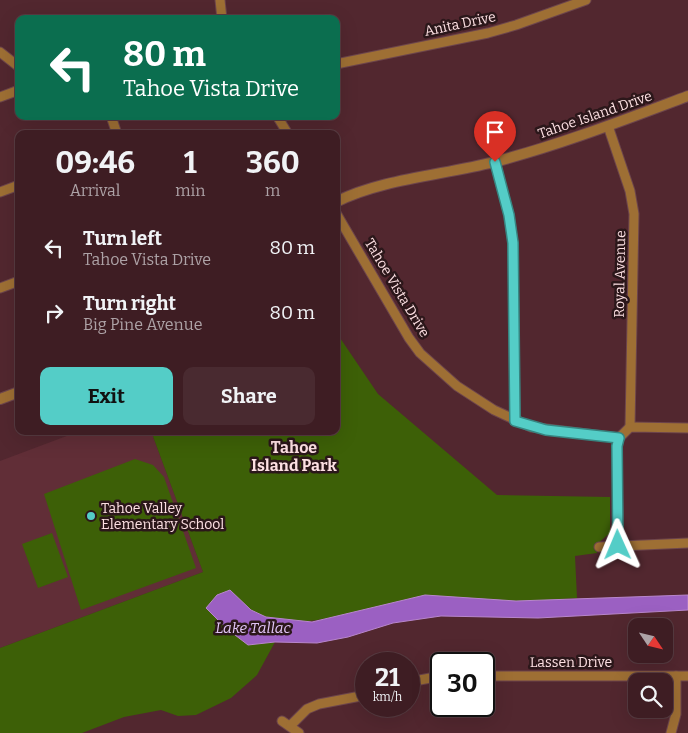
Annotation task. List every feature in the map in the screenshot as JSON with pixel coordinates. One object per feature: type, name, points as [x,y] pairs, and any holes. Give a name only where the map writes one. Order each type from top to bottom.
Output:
[{"type":"street","points":[[220,0],[222,15]]},
{"type":"street","name":"Anita Drive","points":[[340,63],[516,25],[586,0]]},
{"type":"street","points":[[0,52],[15,64]]},
{"type":"street","points":[[0,97],[15,91]]},
{"type":"street","name":"Tahoe Island Drive","points":[[340,200],[363,190],[495,162],[608,126],[688,96]]},
{"type":"street","name":"Royal Avenue","points":[[608,126],[630,191],[634,214],[630,427]]},
{"type":"street","points":[[495,162],[509,215],[513,243],[515,421]]},
{"type":"street","points":[[0,192],[15,186]]},
{"type":"street","name":"Tahoe Vista Drive","points":[[340,221],[420,353],[457,386],[515,421],[546,430],[619,438]]},
{"type":"street","points":[[0,288],[15,282]]},
{"type":"street","points":[[0,399],[15,393]]},
{"type":"street","points":[[618,545],[617,446],[619,438],[630,427],[688,428]]},
{"type":"street","points":[[599,547],[688,543]]},
{"type":"street","name":"Lassen Drive","points":[[495,676],[688,676]]},
{"type":"street","points":[[671,733],[676,714],[676,676]]},
{"type":"street","points":[[291,725],[307,709],[355,698]]},
{"type":"street","points":[[282,721],[291,725],[299,733]]},
{"type":"shaded area","name":"Tahoe Valley Elementary School","points":[[69,435],[152,435],[203,572],[0,648],[0,461]]},
{"type":"green space","points":[[340,338],[378,394],[497,495],[610,497],[610,533],[597,544],[597,553],[575,556],[577,598],[347,614],[299,622],[275,620],[253,611],[229,590],[248,645],[275,642],[257,675],[231,698],[196,715],[178,716],[161,710],[124,717],[82,733],[0,733],[0,648],[203,572],[152,435],[340,435]]},
{"type":"green space","points":[[135,459],[153,465],[164,477],[196,568],[81,610],[44,494]]},
{"type":"green space","points":[[52,533],[68,577],[38,588],[22,544]]},
{"type":"water","name":"Lake Tallac","points":[[230,590],[251,610],[266,617],[312,622],[425,595],[516,601],[688,595],[688,610],[538,618],[441,616],[393,623],[348,637],[317,643],[275,642],[248,645],[226,628],[206,608],[217,595]]},
{"type":"place","name":"Tahoe Valley Elementary School","points":[[91,516]]},
{"type":"district","name":"Tahoe Island Park","points":[[294,456]]},
{"type":"route","points":[[495,162],[509,215],[513,243],[515,421],[546,430],[607,435],[619,438],[617,446],[618,545]]}]
